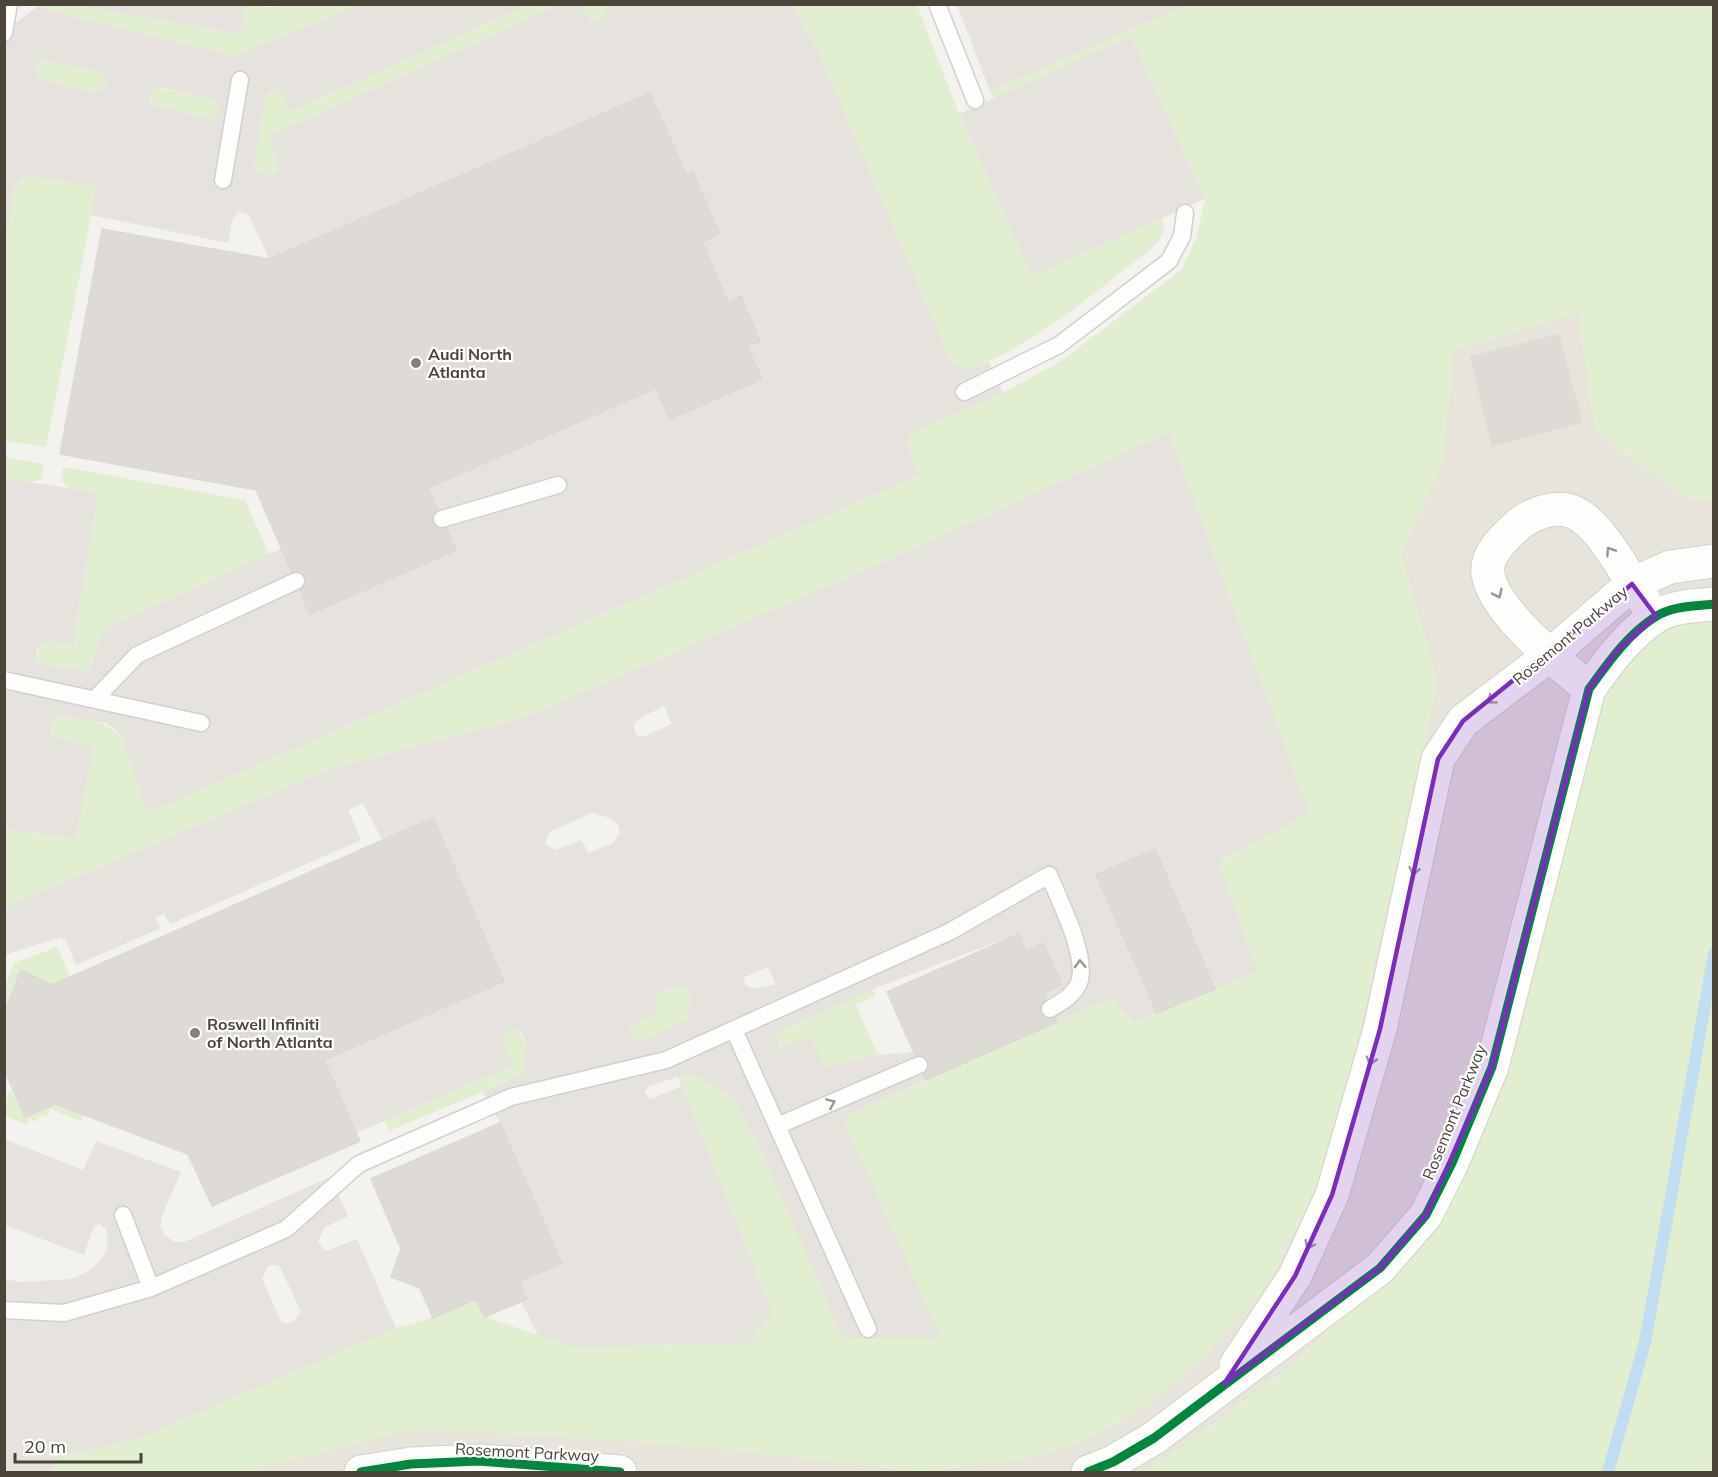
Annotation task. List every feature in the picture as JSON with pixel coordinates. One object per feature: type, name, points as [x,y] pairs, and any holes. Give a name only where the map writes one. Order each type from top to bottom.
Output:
[{"type":"street","points":[[1589,689],[1550,655],[1502,602],[1488,573],[1492,554],[1504,537],[1525,519],[1546,511],[1572,512],[1588,521],[1656,616]]},
{"type":"street","name":"Rosemont Parkway","points":[[1224,1384],[1295,1276],[1332,1195],[1380,1029],[1438,759],[1463,721],[1550,655],[1632,584],[1670,567],[1713,561]]},
{"type":"street","name":"Rosemont Parkway","points":[[1088,1473],[1113,1462],[1154,1438],[1380,1268],[1426,1215],[1452,1163],[1492,1067],[1589,689],[1619,649],[1656,616],[1681,607],[1713,604]]},
{"type":"street","name":"Rosemont Parkway","points":[[361,1473],[411,1464],[479,1461],[620,1473]]},
{"type":"lane","points":[[5,27],[9,4]]},
{"type":"lane","points":[[937,4],[975,100]]},
{"type":"lane","points":[[223,180],[240,81]]},
{"type":"lane","points":[[964,392],[1059,345],[1169,261],[1182,236],[1185,213]]},
{"type":"lane","points":[[442,519],[558,485]]},
{"type":"lane","points":[[95,699],[137,655],[296,581]]},
{"type":"lane","points":[[4,680],[201,723]]},
{"type":"lane","points":[[4,1310],[64,1313],[151,1288],[286,1229],[359,1164],[511,1097],[666,1060],[949,932],[1049,875],[1080,957],[1080,981],[1069,998],[1050,1009]]},
{"type":"lane","points":[[734,1030],[868,1329]]},
{"type":"lane","points":[[777,1126],[919,1065]]},
{"type":"lane","points":[[123,1215],[151,1288]]},
{"type":"highlighted area","points":[[1632,584],[1656,616],[1619,649],[1589,689],[1492,1067],[1426,1215],[1380,1268],[1224,1384],[1295,1276],[1332,1195],[1380,1029],[1438,759],[1463,721]]},
{"type":"shaded area","points":[[40,5],[54,12],[235,56],[358,5],[528,5],[290,112],[279,88],[269,92],[265,98],[254,169],[267,176],[276,173],[279,167],[269,136],[559,5],[580,5],[590,20],[598,21],[605,14],[607,5],[793,5],[820,55],[948,354],[956,365],[972,369],[989,362],[1003,393],[914,432],[908,438],[908,446],[920,475],[148,813],[122,738],[115,729],[106,723],[61,716],[50,723],[52,735],[56,738],[93,746],[76,839],[5,829],[5,478],[99,493],[73,645],[47,641],[38,646],[36,654],[37,661],[42,664],[85,671],[92,666],[97,645],[104,633],[117,623],[282,548],[311,614],[456,550],[428,488],[656,388],[671,419],[762,379],[747,346],[760,341],[741,297],[728,302],[702,242],[720,234],[693,173],[687,176],[650,93],[269,259],[246,213],[240,212],[233,218],[228,243],[91,215],[96,192],[93,186],[29,176],[22,179],[14,188],[5,246],[5,30]],"holes":[[[42,60],[100,72],[107,80],[105,87],[95,92],[41,80],[35,69]],[[159,87],[213,99],[219,111],[216,117],[209,119],[154,105],[150,102],[150,91]]]},
{"type":"shaded area","points":[[76,5],[249,5],[244,10],[241,34]]},
{"type":"shaded area","points":[[957,5],[1188,5],[990,91]]},
{"type":"shaded area","points":[[1131,36],[1205,199],[1032,276],[959,114]]},
{"type":"shaded area","points":[[1713,240],[1713,1472],[203,1472],[1232,1222],[1282,411]]},
{"type":"shaded area","points":[[1169,432],[1309,812],[1219,862],[1257,971],[1215,989],[1155,849],[1096,875],[1157,1013],[1134,1023],[1110,998],[1057,1022],[1044,993],[1061,984],[1026,951],[1018,934],[873,989],[777,1033],[779,1048],[810,1036],[825,1067],[878,1055],[913,1052],[926,1080],[843,1118],[941,1338],[843,1338],[766,1162],[733,1098],[697,1076],[678,1077],[649,1086],[644,1093],[650,1099],[682,1086],[773,1314],[747,1343],[574,1347],[538,1335],[521,1301],[519,1282],[561,1263],[501,1125],[483,1091],[523,1075],[527,1046],[522,1034],[518,1030],[508,1029],[502,1038],[514,1066],[356,1133],[324,1060],[504,981],[433,818],[382,840],[363,803],[348,810],[361,840],[170,924],[164,914],[156,918],[161,928],[76,965],[66,941],[60,937],[5,955],[5,907],[330,769],[526,717],[915,548]],"holes":[[[664,706],[672,724],[642,737],[636,735],[634,725],[637,720]],[[592,813],[610,818],[618,825],[620,833],[613,843],[589,853],[581,840],[555,850],[545,843],[549,832]],[[768,967],[776,984],[757,988],[748,987],[744,982],[745,977]],[[677,986],[683,987],[691,994],[688,1019],[645,1041],[631,1036],[629,1031],[631,1025],[659,1013],[654,1000],[657,995]]]},
{"type":"shaded area","points":[[4,1139],[83,1170],[96,1141],[181,1172],[162,1216],[160,1227],[165,1236],[175,1242],[184,1242],[330,1177],[348,1216],[324,1228],[318,1242],[326,1251],[357,1239],[396,1328],[140,1438],[61,1457],[56,1460],[54,1472],[5,1472],[5,1279],[20,1282],[71,1279],[91,1270],[104,1255],[108,1242],[106,1229],[100,1224],[94,1226],[84,1255],[5,1225]],"holes":[[[268,1266],[280,1267],[301,1312],[294,1321],[286,1324],[281,1321],[262,1279]]]},
{"type":"green space","points":[[292,4],[358,5],[235,56],[54,12],[43,5],[76,5],[241,34],[244,10],[248,5],[272,7]]},
{"type":"green space","points":[[528,5],[559,5],[269,136],[279,167],[276,173],[267,176],[254,169],[265,98],[269,92],[279,88],[290,112]]},
{"type":"green space","points":[[580,5],[607,5],[605,14],[598,21],[590,20]]},
{"type":"green space","points":[[793,5],[917,5],[959,114],[1032,276],[1162,218],[1164,229],[1158,241],[1144,255],[1088,298],[1013,349],[972,369],[956,365],[948,354],[820,55]]},
{"type":"green space","points":[[1188,5],[1713,5],[1713,500],[1687,499],[1594,430],[1578,312],[1454,351],[1443,464],[1401,552],[1438,682],[1339,1126],[1313,1197],[1264,1291],[1201,1361],[1147,1405],[1081,1443],[1019,1461],[920,1472],[728,1450],[598,1439],[430,1430],[397,1433],[253,1472],[54,1472],[56,1460],[61,1457],[140,1438],[395,1328],[433,1318],[476,1299],[485,1317],[574,1347],[773,1313],[678,1077],[697,1076],[733,1098],[766,1162],[843,1118],[1110,998],[1134,1023],[1257,971],[1219,862],[1309,812],[1169,432],[915,548],[526,717],[330,769],[5,907],[5,829],[76,839],[56,738],[50,728],[50,723],[61,716],[102,724],[122,738],[148,813],[920,475],[908,446],[908,438],[914,432],[1003,393],[1061,361],[1181,270],[1197,236],[1205,199],[1131,36],[994,99],[990,91]]},
{"type":"green space","points":[[42,60],[100,72],[107,80],[105,87],[95,92],[41,80],[35,69]]},
{"type":"green space","points":[[154,87],[213,99],[219,111],[216,117],[209,119],[154,105],[149,98],[150,91]]},
{"type":"green space","points":[[29,176],[93,186],[96,192],[46,447],[5,441],[4,246],[14,188],[22,179]]},
{"type":"green space","points":[[4,457],[44,464],[41,479],[32,482],[5,478]]},
{"type":"green space","points":[[63,467],[245,500],[269,554],[117,623],[103,637],[97,647],[92,666],[85,671],[42,664],[37,661],[38,646],[47,641],[73,645],[99,494],[67,487],[61,479]]},
{"type":"green space","points":[[1713,617],[1713,1472],[1142,1472],[1194,1438],[1293,1363],[1388,1272],[1440,1209],[1593,722],[1613,682],[1655,632]]},
{"type":"green space","points":[[57,947],[70,977],[52,985],[21,971],[8,1004],[5,1005],[5,985],[14,963]]},
{"type":"green space","points":[[677,986],[683,986],[691,994],[688,1019],[645,1041],[631,1036],[629,1031],[631,1025],[658,1014],[654,1000],[657,996]]},
{"type":"green space","points":[[873,989],[875,996],[856,1005],[878,1055],[825,1067],[779,1048],[777,1033],[783,1028]]},
{"type":"green space","points":[[508,1029],[518,1030],[527,1046],[523,1075],[389,1131],[385,1121],[513,1067],[502,1038],[503,1032]]},
{"type":"green space","points":[[14,1090],[25,1117],[55,1104],[84,1114],[81,1122],[50,1109],[47,1117],[41,1114],[37,1122],[29,1118],[28,1125],[5,1116],[8,1092]]},
{"type":"building","name":"Audi North Atlanta","points":[[650,93],[687,176],[693,173],[720,234],[702,242],[728,302],[741,296],[760,341],[747,346],[762,379],[670,419],[656,388],[428,488],[456,550],[310,614],[256,490],[60,454],[102,229],[269,259]]},
{"type":"building","points":[[1559,335],[1581,422],[1492,445],[1471,357]]},
{"type":"building","name":"Roswell Infiniti of North Atlanta","points":[[433,818],[504,981],[324,1060],[360,1141],[212,1206],[188,1154],[55,1104],[25,1117],[4,1069],[4,1005],[8,1004],[21,970],[52,985]]},
{"type":"building","points":[[1155,849],[1215,989],[1157,1013],[1096,875]]},
{"type":"building","points":[[1019,934],[1026,951],[1043,943],[1062,984],[1044,993],[1057,1022],[926,1080],[887,992]]},
{"type":"building","points":[[500,1123],[562,1263],[519,1282],[527,1299],[485,1317],[476,1299],[433,1318],[420,1288],[391,1277],[401,1249],[371,1179]]},
{"type":"waterway","points":[[1608,1472],[1645,1342],[1714,954]]},
{"type":"cycle path","points":[[1088,1472],[1113,1462],[1154,1438],[1380,1268],[1426,1215],[1452,1163],[1492,1067],[1589,689],[1627,641],[1655,617],[1676,609],[1714,604]]},
{"type":"cycle path","points":[[361,1472],[411,1464],[479,1461],[620,1472]]},
{"type":"place","name":"Audi North Atlanta","points":[[416,363]]},
{"type":"place","name":"Roswell Infiniti of North Atlanta","points":[[195,1033]]}]
